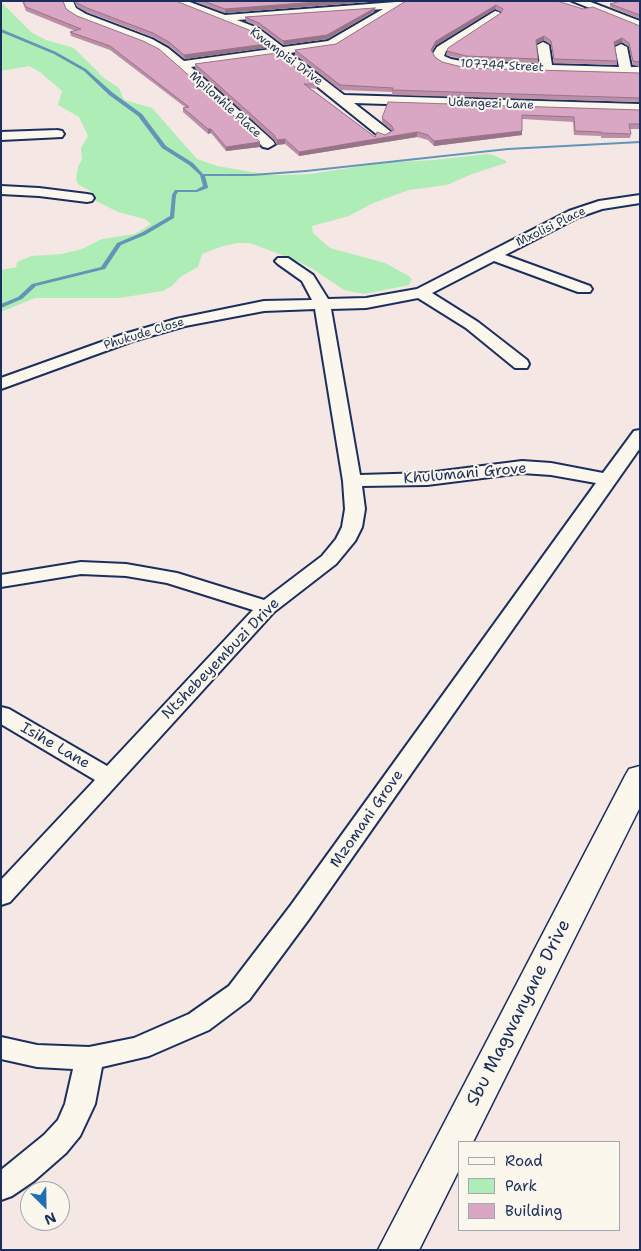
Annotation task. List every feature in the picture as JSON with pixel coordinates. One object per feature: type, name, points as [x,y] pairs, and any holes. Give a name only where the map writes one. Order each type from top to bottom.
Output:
[{"type":"main road","name":"Sbu Magwanyane Drive","points":[[398,1250],[640,776]]},
{"type":"street","name":"Mpilonhle Place","points":[[67,1],[72,10],[82,16],[164,50],[268,144]]},
{"type":"street","name":"Kwampisi Drive","points":[[176,1],[254,30],[385,134]]},
{"type":"street","points":[[581,2],[640,25]]},
{"type":"street","name":"Mpilonhle Place","points":[[182,66],[331,44],[401,3]]},
{"type":"street","points":[[223,18],[401,3]]},
{"type":"street","name":"107744 Street","points":[[495,14],[441,49],[438,55],[440,58],[447,62],[466,66],[640,71]]},
{"type":"street","points":[[543,45],[547,68]]},
{"type":"street","points":[[621,47],[626,71]]},
{"type":"street","name":"Udengezi Lane","points":[[342,99],[640,108]]},
{"type":"street","points":[[1,136],[56,134]]},
{"type":"street","points":[[1,190],[39,192],[87,198]]},
{"type":"street","name":"Mxolisi Place","points":[[322,304],[366,303],[421,293],[574,214],[599,205],[640,199]]},
{"type":"street","name":"Mxolisi Place","points":[[493,256],[584,289]]},
{"type":"street","name":"Ntshebeyembuzi Drive","points":[[1,896],[267,608],[329,560],[346,541],[352,527],[355,509],[322,304],[318,292],[308,278],[283,261]]},
{"type":"street","points":[[421,293],[472,326],[521,364]]},
{"type":"street","name":"Phukude Close","points":[[1,384],[156,328],[241,309],[264,306],[322,304]]},
{"type":"street","name":"Mzomani Grove","points":[[1,1048],[38,1056],[89,1058],[139,1048],[199,1022],[240,993],[306,904],[640,435]]},
{"type":"street","name":"Khulumani Grove","points":[[352,481],[427,479],[522,467],[550,469],[608,480]]},
{"type":"street","points":[[1,581],[81,568],[126,570],[170,577],[267,608]]},
{"type":"street","name":"Isihe Lane","points":[[1,714],[110,778]]},
{"type":"street","points":[[1,1187],[23,1172],[56,1144],[70,1127],[80,1104],[89,1058]]},
{"type":"green space","points":[[1,2],[31,32],[46,40],[74,48],[104,78],[119,88],[124,100],[152,108],[197,159],[217,166],[269,175],[283,175],[311,174],[381,163],[487,154],[506,161],[506,163],[472,174],[447,185],[409,190],[373,203],[349,216],[312,226],[313,233],[330,248],[385,263],[409,276],[412,279],[409,285],[364,294],[344,290],[313,269],[295,260],[250,243],[238,243],[223,246],[202,254],[198,267],[180,277],[172,286],[163,291],[119,298],[35,298],[1,312],[1,270],[17,267],[16,264],[19,261],[32,256],[62,254],[82,249],[102,239],[135,234],[151,224],[145,219],[118,212],[94,200],[92,192],[78,184],[76,179],[78,167],[82,159],[81,148],[88,136],[79,117],[58,105],[62,91],[40,72],[29,66],[1,71]]},
{"type":"building","points":[[23,1],[63,1],[66,9],[77,16],[159,49],[229,111],[260,142],[226,147],[211,129],[208,129],[183,108],[189,107],[110,46],[70,32],[81,29],[26,7]]},
{"type":"building","points":[[76,1],[176,1],[249,30],[266,44],[184,55],[169,42],[153,33],[87,8]]},
{"type":"building","points":[[203,1],[330,1],[225,9]]},
{"type":"building","points":[[406,1],[557,1],[583,9],[593,7],[640,26],[640,62],[633,61],[629,43],[622,38],[614,42],[617,61],[554,59],[551,41],[544,36],[536,40],[538,59],[466,56],[447,51],[448,48],[501,13],[503,9],[496,5],[436,41],[431,50],[435,57],[442,62],[466,68],[640,73],[640,98],[392,90],[393,88],[340,85],[295,50],[336,44]]},
{"type":"building","points":[[621,1],[640,1],[640,15],[610,4]]},
{"type":"building","points":[[375,8],[327,35],[283,41],[259,23],[245,17]]},
{"type":"building","points":[[277,53],[317,84],[304,84],[375,137],[377,132],[385,135],[394,130],[382,118],[388,102],[640,110],[640,124],[629,124],[631,134],[575,131],[574,117],[522,115],[522,131],[434,141],[428,135],[417,132],[299,152],[285,139],[277,140],[274,135],[195,64]]},
{"type":"waterway","points":[[1,30],[55,53],[85,70],[111,94],[140,115],[164,147],[191,164],[202,175]]},
{"type":"waterway","points":[[202,175],[252,175],[306,171],[508,149],[640,142]]},
{"type":"waterway","points":[[1,306],[20,298],[34,285],[103,268],[119,244],[143,234],[172,217],[174,195],[177,191],[197,191],[206,187],[202,175]]}]
